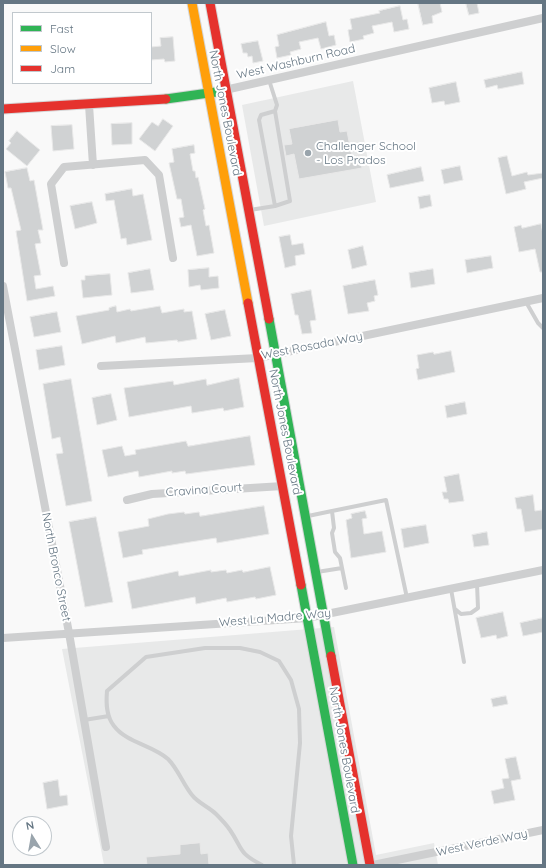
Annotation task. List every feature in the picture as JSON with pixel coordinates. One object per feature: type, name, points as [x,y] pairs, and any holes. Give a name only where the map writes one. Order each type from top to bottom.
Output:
[{"type":"main road","name":"North Jones Boulevard","points":[[192,3],[353,865]]},
{"type":"main road","name":"North Jones Boulevard","points":[[210,3],[370,865]]},
{"type":"main road","name":"West Washburn Road","points":[[3,109],[154,101],[209,94],[225,90]]},
{"type":"street","name":"West Washburn Road","points":[[225,90],[543,18]]},
{"type":"street","points":[[89,105],[93,165]]},
{"type":"street","points":[[64,263],[51,184],[64,167],[145,160],[159,175],[174,258]]},
{"type":"street","name":"North Bronco Street","points":[[3,286],[69,633],[106,847]]},
{"type":"street","name":"West Rosada Way","points":[[101,366],[258,358],[543,298]]},
{"type":"street","name":"Cravina Court","points":[[126,500],[152,494],[283,486]]},
{"type":"street","name":"West La Madre Way","points":[[3,638],[307,618],[543,570]]},
{"type":"street","name":"West Verde Way","points":[[373,865],[409,861],[543,830]]},
{"type":"lane","points":[[248,210],[275,206],[290,201],[291,196],[275,111],[277,105],[269,80]]},
{"type":"lane","points":[[275,111],[261,115],[259,120],[275,206]]},
{"type":"lane","points":[[526,301],[538,323],[543,328]]},
{"type":"lane","points":[[305,516],[386,500],[407,598]]},
{"type":"lane","points":[[332,511],[334,528],[332,533],[335,552],[340,558],[346,588]]},
{"type":"lane","points":[[316,573],[342,568]]},
{"type":"lane","points":[[454,609],[461,614],[471,613],[478,608],[477,584]]},
{"type":"lane","points":[[451,589],[464,662]]},
{"type":"lane","points":[[262,865],[250,859],[240,849],[230,830],[214,812],[192,795],[170,761],[161,753],[125,737],[115,727],[109,716],[107,691],[146,657],[205,648],[240,648],[260,652],[278,662],[291,680],[299,710],[300,743],[291,836],[294,865]]},
{"type":"lane","points":[[84,720],[109,716]]},
{"type":"shaded area","name":"Challenger School - Los Prados","points":[[353,81],[376,202],[264,226],[242,105]]},
{"type":"shaded area","points":[[334,627],[376,855],[434,843],[438,865],[104,865],[62,649]]},
{"type":"building","points":[[418,3],[440,3],[442,12],[432,16],[433,23],[423,25]]},
{"type":"building","points":[[466,3],[477,3],[479,13],[469,15]]},
{"type":"building","points":[[400,6],[403,20],[407,19],[409,29],[394,32],[392,22],[372,26],[374,33],[363,36],[364,39],[350,42],[348,30],[352,29],[350,19],[380,13],[379,11]]},
{"type":"building","points":[[326,22],[329,36],[334,35],[336,45],[321,49],[318,38],[299,42],[301,49],[290,52],[291,55],[277,58],[275,47],[279,46],[277,35]]},
{"type":"building","points":[[173,37],[175,61],[165,62],[164,59],[152,60],[152,47],[161,46],[160,38]]},
{"type":"building","points":[[258,41],[263,61],[253,63],[252,56],[248,57],[247,53],[243,53],[241,44]]},
{"type":"building","points":[[522,72],[524,84],[498,89],[497,85],[486,88],[484,80]]},
{"type":"building","points":[[456,82],[460,102],[445,105],[444,101],[432,103],[429,88]]},
{"type":"building","points":[[163,119],[173,126],[155,151],[139,139],[152,122],[158,126]]},
{"type":"building","points":[[338,120],[340,132],[347,131],[352,157],[359,155],[362,168],[299,179],[294,154],[286,156],[284,145],[292,144],[289,129]]},
{"type":"building","points":[[132,123],[132,144],[112,145],[111,124]]},
{"type":"building","points":[[72,125],[74,149],[53,151],[51,126]]},
{"type":"building","points":[[17,131],[40,150],[27,166],[6,149],[11,143],[9,141]]},
{"type":"building","points":[[194,145],[195,153],[190,154],[193,171],[195,171],[196,178],[198,177],[205,209],[203,210],[206,226],[209,225],[214,253],[197,256],[191,225],[181,227],[179,218],[184,217],[181,199],[177,199],[169,163],[174,162],[172,149]]},
{"type":"building","points":[[507,156],[512,176],[527,172],[528,175],[543,173],[543,178],[524,182],[526,189],[506,194],[498,158]]},
{"type":"building","points":[[460,166],[463,180],[444,184],[441,170]]},
{"type":"building","points":[[421,167],[424,181],[390,188],[387,175]]},
{"type":"building","points":[[27,168],[30,181],[34,180],[43,230],[38,230],[41,243],[35,244],[41,275],[34,276],[36,289],[53,286],[55,296],[27,301],[16,231],[21,230],[11,188],[8,188],[5,172]]},
{"type":"building","points":[[132,189],[133,196],[143,194],[152,240],[127,245],[126,238],[121,239],[114,200],[106,201],[105,194]]},
{"type":"building","points":[[430,195],[432,206],[420,209],[418,197]]},
{"type":"building","points":[[92,202],[97,223],[75,229],[70,206]]},
{"type":"building","points":[[541,224],[543,234],[543,272],[540,272],[535,249],[519,252],[514,227],[521,225],[522,228]]},
{"type":"building","points":[[290,235],[292,245],[303,243],[305,254],[295,256],[296,265],[285,268],[279,237]]},
{"type":"building","points":[[363,246],[367,265],[352,269],[348,250]]},
{"type":"building","points":[[491,256],[493,268],[467,273],[465,260]]},
{"type":"building","points":[[209,268],[209,277],[218,276],[219,288],[201,290],[200,285],[189,287],[188,270]]},
{"type":"building","points":[[150,269],[154,290],[131,293],[128,273]]},
{"type":"building","points":[[433,269],[435,284],[411,288],[409,273]]},
{"type":"building","points":[[110,274],[112,295],[83,298],[81,280],[85,280],[85,276]]},
{"type":"building","points":[[375,280],[378,295],[374,296],[375,301],[367,303],[369,311],[348,314],[343,286]]},
{"type":"building","points":[[311,290],[316,320],[310,321],[312,333],[302,334],[298,315],[295,315],[291,294]]},
{"type":"building","points":[[116,306],[117,312],[160,306],[162,313],[184,309],[184,312],[192,311],[197,339],[178,342],[177,340],[146,343],[145,337],[116,343],[115,336],[82,344],[76,316],[109,310],[109,308]]},
{"type":"building","points":[[225,310],[231,336],[211,340],[205,314]]},
{"type":"building","points":[[57,312],[61,332],[34,337],[30,317]]},
{"type":"building","points":[[62,346],[65,365],[39,370],[36,350]]},
{"type":"building","points":[[451,351],[455,372],[418,380],[416,369],[419,368],[417,355]]},
{"type":"building","points":[[239,378],[244,407],[224,411],[223,408],[192,413],[191,406],[129,417],[124,388],[173,381],[174,385],[206,379],[207,385]]},
{"type":"building","points":[[71,379],[92,501],[66,506],[56,454],[63,453],[60,437],[52,439],[43,384]]},
{"type":"building","points":[[111,394],[117,420],[97,425],[92,398]]},
{"type":"building","points":[[465,402],[467,414],[447,418],[445,406]]},
{"type":"building","points":[[250,436],[255,465],[186,474],[185,471],[172,473],[172,471],[139,477],[138,471],[108,477],[102,450],[122,446],[125,456],[136,454],[135,450],[186,441],[188,446]]},
{"type":"building","points":[[459,474],[464,501],[449,503],[448,499],[444,499],[442,492],[447,492],[444,477]]},
{"type":"building","points":[[533,495],[535,511],[542,510],[543,529],[525,532],[521,509],[517,509],[515,498]]},
{"type":"building","points":[[264,506],[269,534],[217,543],[216,538],[184,543],[142,550],[143,554],[123,558],[118,532],[149,526],[148,519],[184,512],[185,514],[199,512],[200,516]]},
{"type":"building","points":[[365,511],[367,518],[362,519],[364,534],[382,531],[386,552],[351,558],[346,520],[352,518],[351,514]]},
{"type":"building","points":[[96,517],[113,602],[85,607],[69,522]]},
{"type":"building","points":[[426,525],[429,543],[404,548],[401,529]]},
{"type":"building","points":[[487,532],[489,545],[474,547],[472,535]]},
{"type":"building","points":[[270,567],[276,595],[227,602],[226,598],[196,604],[195,597],[132,609],[127,582],[178,571],[179,576],[211,570],[211,572],[226,570],[227,573],[242,570],[243,572]]},
{"type":"building","points":[[503,612],[508,636],[497,639],[496,635],[481,638],[476,618]]},
{"type":"building","points":[[543,618],[543,632],[523,636],[520,623]]},
{"type":"building","points":[[506,696],[508,704],[493,707],[491,699]]},
{"type":"building","points":[[516,757],[521,779],[511,781],[515,800],[494,804],[491,791],[504,788],[502,779],[509,778],[505,759]]},
{"type":"building","points":[[58,780],[60,796],[67,795],[68,805],[47,809],[43,783]]},
{"type":"building","points":[[200,843],[201,854],[208,853],[209,865],[147,865],[146,857],[180,854],[180,845]]},
{"type":"traffic: fast","points":[[166,99],[216,92]]},
{"type":"traffic: fast","points":[[269,319],[331,656]]},
{"type":"traffic: fast","points":[[301,585],[353,865]]},
{"type":"traffic: slow","points":[[192,3],[248,303]]},
{"type":"traffic: jam","points":[[210,3],[269,319]]},
{"type":"traffic: jam","points":[[3,109],[166,99]]},
{"type":"traffic: jam","points":[[248,303],[301,585]]},
{"type":"traffic: jam","points":[[331,656],[370,865]]},
{"type":"place","name":"Challenger School - Los Prados","points":[[308,153]]}]
